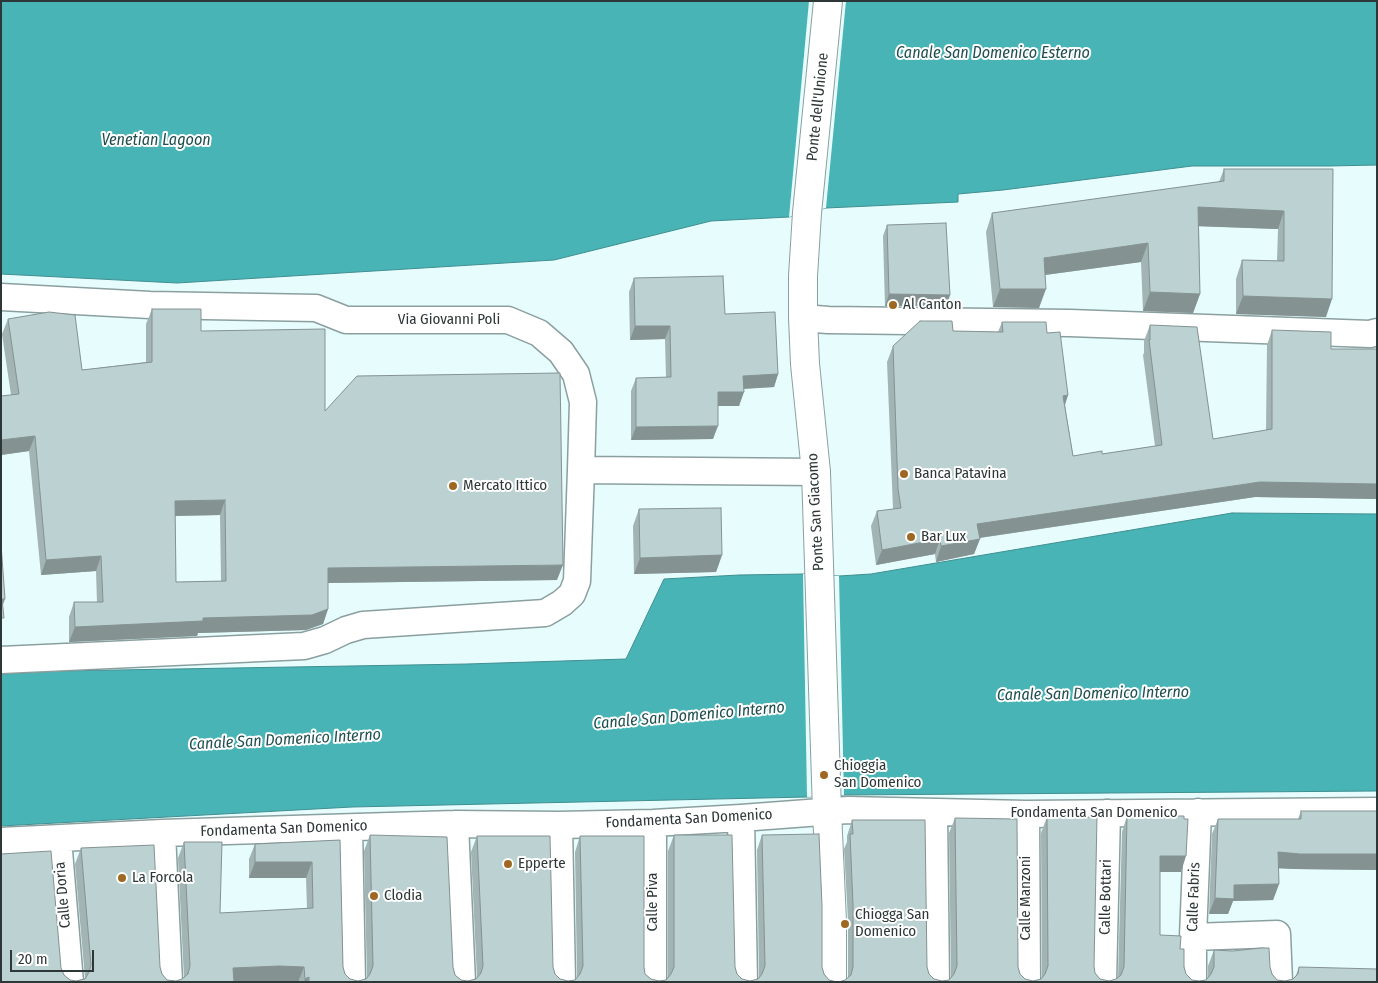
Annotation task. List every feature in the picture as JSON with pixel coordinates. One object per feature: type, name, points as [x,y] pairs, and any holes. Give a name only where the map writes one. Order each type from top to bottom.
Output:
[{"type":"street","name":"Ponte dell'Unione","points":[[807,213],[828,1]]},
{"type":"street","name":"Ponte San Giacomo","points":[[807,213],[803,276],[804,364],[816,472],[826,805],[832,921],[832,982]]},
{"type":"street","name":"Via Giovanni Poli","points":[[1,298],[150,305],[316,308],[346,320],[508,320],[540,334],[561,352],[576,374],[583,402],[577,581],[572,594],[562,604],[545,613],[363,625],[304,646],[1,660]]},
{"type":"street","points":[[803,318],[828,320],[1070,323],[1370,334],[1377,332]]},
{"type":"street","points":[[581,470],[816,472]]},
{"type":"street","name":"Fondamenta San Domenico","points":[[1,841],[162,833],[455,824],[559,825],[653,823],[741,818],[826,805],[848,810],[1026,814],[1377,811]]},
{"type":"street","points":[[934,812],[936,982]]},
{"type":"street","name":"Calle Fabris","points":[[1193,982],[1192,937],[1198,812]]},
{"type":"street","name":"Calle Bottari","points":[[1103,982],[1108,813]]},
{"type":"street","name":"Calle Manzoni","points":[[1026,814],[1027,982]]},
{"type":"street","points":[[741,818],[744,982]]},
{"type":"street","name":"Calle Piva","points":[[653,823],[653,982]]},
{"type":"street","points":[[455,824],[462,982]]},
{"type":"street","points":[[559,825],[562,982]]},
{"type":"street","points":[[349,828],[352,982]]},
{"type":"street","points":[[162,833],[169,982]]},
{"type":"street","name":"Calle Doria","points":[[58,839],[70,982]]},
{"type":"street","points":[[1192,937],[1277,934],[1278,982]]},
{"type":"water","name":"Venetian Lagoon","points":[[1,1],[1377,1],[1377,165],[1192,166],[958,194],[958,202],[826,208],[789,217],[711,221],[554,260],[177,283],[1,274]]},
{"type":"water","name":"Canale San Domenico Interno","points":[[1232,513],[1377,514],[1377,791],[844,795],[352,807],[1,826],[1,674],[59,671],[467,664],[626,659],[664,579],[739,575],[803,574],[839,576],[871,574]]},
{"type":"pier","points":[[809,1],[846,1],[826,208],[789,217]]},
{"type":"pier","points":[[803,574],[839,576],[844,795],[807,797]]},
{"type":"building","points":[[1224,169],[1333,169],[1332,299],[1243,296],[1242,260],[1284,261],[1284,211],[1198,207],[1200,294],[1150,292],[1148,243],[1044,258],[1046,289],[1000,289],[992,213],[1224,181]]},
{"type":"building","points":[[946,223],[950,295],[889,294],[887,225]]},
{"type":"building","points":[[723,276],[725,314],[775,312],[778,374],[743,376],[744,392],[718,392],[718,426],[636,427],[636,378],[671,377],[670,326],[635,326],[634,278]]},
{"type":"building","points":[[152,309],[201,309],[201,331],[325,329],[325,411],[357,376],[560,373],[563,565],[328,568],[328,609],[312,615],[203,618],[203,621],[75,627],[74,602],[103,602],[101,556],[46,560],[35,436],[1,440],[1,396],[19,394],[8,319],[49,312],[75,315],[82,370],[152,362]],"holes":[[[225,500],[226,581],[176,582],[175,501]]]},
{"type":"building","points":[[920,321],[952,321],[953,331],[1003,332],[1002,322],[1046,322],[1047,333],[1060,332],[1068,395],[1063,396],[1073,456],[1102,451],[1102,454],[1162,445],[1149,340],[1150,325],[1197,327],[1213,439],[1272,429],[1272,330],[1331,332],[1331,349],[1377,349],[1377,484],[1260,482],[977,524],[980,539],[941,546],[940,539],[882,550],[877,511],[901,508],[898,489],[893,346]]},
{"type":"building","points":[[721,508],[722,555],[640,558],[639,509]]},
{"type":"building","points":[[1,544],[5,599],[2,599],[4,618],[1,618]]},
{"type":"building","points":[[1301,811],[1377,811],[1377,854],[1300,854],[1278,852],[1279,884],[1234,885],[1234,899],[1215,898],[1218,819],[1301,819]]},
{"type":"building","points":[[1127,816],[1184,816],[1184,819],[1188,819],[1186,856],[1160,856],[1160,935],[1181,936],[1180,949],[1184,949],[1184,967],[1186,974],[1192,980],[1206,980],[1211,974],[1214,967],[1214,950],[1233,951],[1269,948],[1270,967],[1272,974],[1277,980],[1293,979],[1298,974],[1299,967],[1377,969],[1377,982],[839,982],[851,975],[853,967],[850,834],[853,834],[852,820],[925,820],[927,967],[929,974],[934,979],[949,980],[954,974],[957,966],[955,818],[1017,819],[1018,967],[1020,974],[1025,979],[1033,981],[1041,979],[1048,966],[1047,817],[1097,817],[1094,966],[1095,973],[1100,979],[1109,981],[1116,979],[1121,975],[1124,967]]},
{"type":"building","points":[[819,834],[822,967],[824,974],[829,980],[837,982],[309,982],[309,977],[305,979],[304,967],[279,966],[233,968],[234,982],[1,982],[1,854],[51,851],[61,968],[64,975],[70,980],[76,981],[85,979],[91,965],[81,848],[154,845],[160,967],[162,974],[167,980],[176,981],[188,974],[190,966],[184,842],[222,842],[220,913],[313,908],[312,862],[255,862],[255,844],[340,840],[343,967],[345,974],[350,979],[358,981],[366,979],[373,966],[370,835],[447,837],[453,967],[455,975],[461,980],[468,981],[476,979],[481,973],[483,966],[477,836],[550,836],[553,967],[555,974],[560,979],[568,981],[575,980],[583,966],[580,836],[644,836],[644,967],[645,974],[651,979],[659,981],[666,980],[674,967],[674,835],[732,835],[735,967],[737,974],[742,979],[750,981],[758,979],[765,966],[762,835]]},
{"type":"place","name":"Al Canton","points":[[893,305]]},
{"type":"place","name":"Banca Patavina","points":[[904,474]]},
{"type":"place","name":"Mercato Ittico","points":[[453,486]]},
{"type":"place","name":"Bar Lux","points":[[911,537]]},
{"type":"place","name":"Chioggia San Domenico","points":[[824,775]]},
{"type":"place","name":"Epperte","points":[[508,864]]},
{"type":"place","name":"La Forcola","points":[[122,878]]},
{"type":"place","name":"Clodia","points":[[374,896]]},
{"type":"place","name":"Chiogga San Domenico","points":[[845,924]]},
{"type":"water label","name":"Canale San Domenico Esterno","points":[[993,54]]}]
